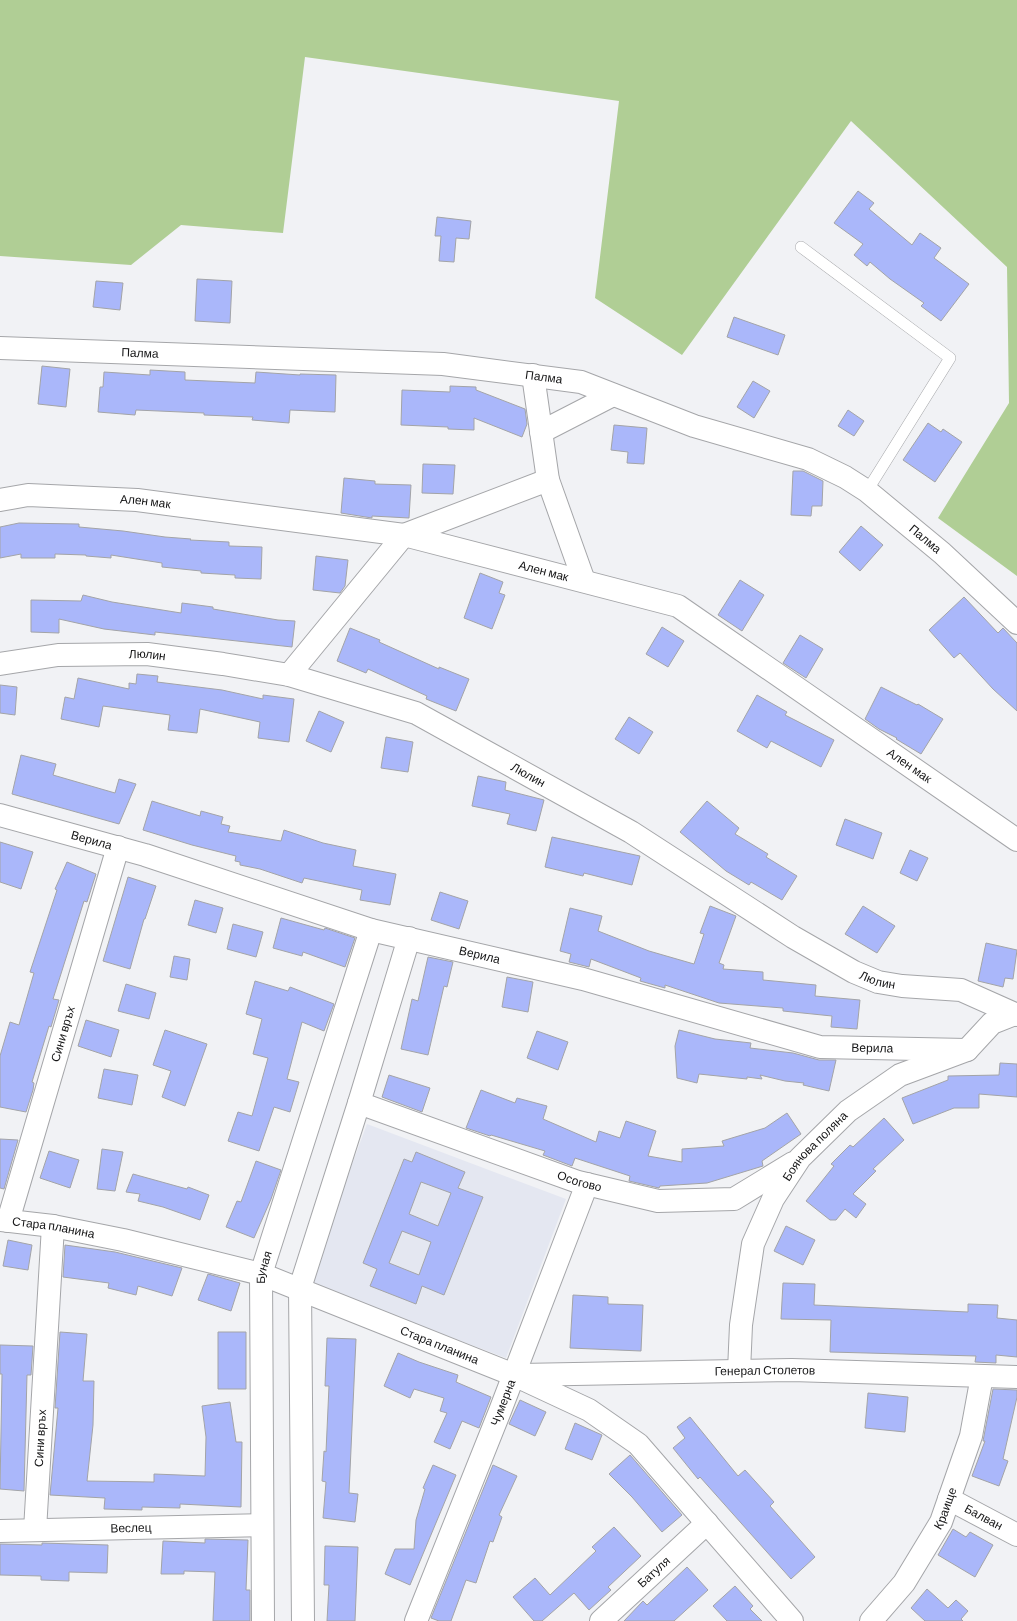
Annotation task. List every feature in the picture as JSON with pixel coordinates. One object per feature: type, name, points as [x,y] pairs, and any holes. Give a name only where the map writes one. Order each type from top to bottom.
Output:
[{"type":"street","name":"Палма","points":[[0,348],[443,364],[581,382],[694,426],[808,459],[846,477],[867,491],[942,553],[1017,623]]},
{"type":"street","points":[[533,375],[548,480],[584,581]]},
{"type":"street","points":[[541,432],[613,395]]},
{"type":"street","points":[[289,675],[404,535],[548,480]]},
{"type":"street","name":"Ален мак","points":[[0,500],[28,495],[137,500],[404,535],[678,606],[1017,840]]},
{"type":"street","name":"Люлин","points":[[0,664],[58,655],[147,654],[289,675],[416,713],[631,832],[793,937],[854,972],[878,982],[902,986],[961,990],[1016,1014]]},
{"type":"street","name":"Верила","points":[[0,815],[145,854],[371,930],[583,979],[820,1047],[967,1050]]},
{"type":"street","name":"Сини връх","points":[[4,1220],[118,847]]},
{"type":"street","name":"Буная","points":[[263,1621],[261,1274],[371,930]]},
{"type":"street","points":[[303,1621],[300,1288],[409,938]]},
{"type":"street","name":"Боянова поляна","points":[[739,1371],[741,1325],[753,1244],[773,1199],[800,1158],[848,1111],[900,1075],[967,1050],[992,1023],[1016,1014]]},
{"type":"street","name":"Осогово","points":[[359,1103],[587,1184],[658,1201],[734,1199],[800,1158]]},
{"type":"street","name":"Чумерна","points":[[416,1621],[514,1375],[587,1184]]},
{"type":"street","name":"Стара планина","points":[[4,1220],[53,1226],[123,1240],[261,1274],[514,1375],[589,1410],[638,1444],[792,1621]]},
{"type":"street","name":"Сини връх","points":[[35,1530],[53,1226]]},
{"type":"street","name":"Генерал Столетов","points":[[514,1375],[792,1370],[1017,1377]]},
{"type":"street","name":"Краище","points":[[871,1621],[904,1583],[941,1522],[971,1436],[982,1376]]},
{"type":"street","name":"Балван","points":[[949,1499],[1017,1535]]},
{"type":"street","name":"Батуля","points":[[601,1621],[707,1523]]},
{"type":"street","name":"Веслец","points":[[0,1531],[262,1524]]},
{"type":"lane","points":[[801,247],[950,358],[867,491]]},
{"type":"shaded area","points":[[367,1124],[566,1199],[506,1358],[308,1283]]},
{"type":"green space","points":[[0,0],[1017,0],[1017,576],[938,518],[1009,403],[1007,267],[851,121],[682,355],[595,298],[619,101],[305,57],[283,233],[181,225],[131,265],[0,256]]},
{"type":"building","points":[[858,191],[874,203],[869,209],[912,245],[920,233],[941,248],[934,258],[969,284],[941,321],[921,306],[924,303],[870,262],[867,266],[854,255],[863,244],[834,223]]},
{"type":"building","points":[[437,217],[471,221],[469,239],[456,238],[454,262],[439,261],[441,236],[435,236]]},
{"type":"building","points":[[197,279],[232,281],[230,323],[195,321]]},
{"type":"building","points":[[96,281],[123,283],[120,310],[93,307]]},
{"type":"building","points":[[734,317],[785,335],[778,355],[727,337]]},
{"type":"building","points":[[42,366],[70,369],[66,407],[38,404]]},
{"type":"building","points":[[150,370],[185,372],[185,380],[255,383],[256,372],[336,375],[335,412],[290,410],[289,423],[252,420],[253,417],[204,415],[204,413],[136,410],[135,415],[98,412],[100,387],[103,387],[104,372],[150,375]]},
{"type":"building","points":[[753,381],[770,391],[754,418],[737,407]]},
{"type":"building","points":[[450,386],[476,387],[476,390],[525,409],[527,424],[522,437],[474,418],[474,430],[401,425],[402,390],[450,392]]},
{"type":"building","points":[[848,410],[864,421],[854,436],[838,426]]},
{"type":"building","points":[[928,423],[941,432],[943,429],[962,442],[935,482],[903,460]]},
{"type":"building","points":[[614,425],[647,428],[644,464],[627,463],[628,452],[611,450]]},
{"type":"building","points":[[423,464],[455,465],[453,494],[422,493]]},
{"type":"building","points":[[793,471],[803,471],[823,481],[822,506],[812,506],[811,516],[791,515]]},
{"type":"building","points":[[344,478],[375,481],[375,484],[411,485],[409,518],[372,516],[372,518],[341,513]]},
{"type":"building","points":[[19,523],[79,524],[79,527],[190,540],[229,542],[229,546],[262,547],[261,579],[235,578],[235,575],[201,573],[201,571],[162,567],[162,563],[111,555],[111,558],[55,554],[55,558],[21,558],[21,554],[0,558],[0,527]]},
{"type":"building","points":[[861,526],[883,545],[860,571],[839,552]]},
{"type":"building","points":[[316,556],[348,560],[345,586],[340,593],[313,590]]},
{"type":"building","points":[[480,573],[503,582],[499,593],[505,595],[492,629],[464,618]]},
{"type":"building","points":[[740,580],[764,595],[742,631],[718,615]]},
{"type":"building","points":[[83,595],[112,602],[181,613],[182,603],[278,620],[295,621],[292,647],[155,632],[155,635],[104,629],[59,619],[59,633],[31,632],[31,600],[81,601]]},
{"type":"building","points":[[964,597],[998,633],[1003,628],[1017,643],[1017,711],[993,689],[960,653],[954,658],[929,630]]},
{"type":"building","points":[[662,627],[684,641],[668,667],[646,654]]},
{"type":"building","points":[[350,628],[380,640],[379,642],[439,669],[439,667],[469,679],[456,711],[426,699],[427,696],[368,669],[366,673],[337,661]]},
{"type":"building","points":[[800,635],[823,649],[806,678],[783,663]]},
{"type":"building","points":[[137,674],[158,676],[157,682],[222,690],[263,699],[263,695],[294,699],[289,742],[258,738],[260,722],[200,709],[197,733],[168,730],[170,715],[103,706],[99,727],[61,719],[65,697],[74,699],[78,678],[129,689],[129,683],[136,684]]},
{"type":"building","points":[[0,685],[17,687],[15,715],[0,713]]},
{"type":"building","points":[[881,687],[918,704],[943,719],[921,754],[865,719]]},
{"type":"building","points":[[757,695],[787,712],[785,715],[834,740],[821,767],[771,741],[767,748],[737,731]]},
{"type":"building","points":[[319,711],[344,722],[331,752],[306,741]]},
{"type":"building","points":[[629,717],[653,732],[639,754],[615,739]]},
{"type":"building","points":[[386,737],[413,742],[408,772],[381,768]]},
{"type":"building","points":[[21,755],[56,764],[53,775],[115,793],[119,779],[136,784],[119,824],[12,794]]},
{"type":"building","points":[[478,776],[506,782],[505,790],[544,800],[536,831],[507,824],[510,814],[472,806]]},
{"type":"building","points":[[152,801],[200,816],[201,811],[223,817],[221,824],[230,826],[228,832],[281,841],[284,830],[323,843],[356,850],[353,866],[396,874],[390,905],[360,900],[362,890],[304,878],[302,883],[260,869],[240,865],[240,862],[235,861],[236,856],[143,830]]},
{"type":"building","points":[[707,801],[739,828],[735,834],[768,854],[766,857],[797,876],[782,900],[751,882],[749,885],[726,871],[680,832]]},
{"type":"building","points":[[845,819],[882,833],[873,859],[836,845]]},
{"type":"building","points":[[552,837],[640,856],[632,885],[584,873],[583,876],[545,867]]},
{"type":"building","points":[[0,842],[33,852],[21,889],[0,882]]},
{"type":"building","points":[[910,850],[928,858],[917,881],[900,873]]},
{"type":"building","points":[[67,862],[96,874],[87,902],[84,901],[53,999],[59,1000],[32,1082],[34,1083],[33,1090],[26,1112],[0,1107],[0,1056],[10,1022],[19,1025],[34,973],[30,972],[57,890],[55,889]]},
{"type":"building","points":[[128,877],[156,886],[144,919],[130,969],[103,961]]},
{"type":"building","points":[[440,892],[468,901],[459,929],[431,920]]},
{"type":"building","points":[[195,900],[223,908],[216,933],[188,925]]},
{"type":"building","points":[[710,906],[736,916],[719,963],[724,965],[723,969],[763,972],[763,980],[816,985],[815,996],[860,1000],[857,1029],[831,1027],[832,1016],[783,1011],[783,1008],[719,1003],[665,985],[665,988],[640,981],[641,978],[591,959],[589,967],[569,962],[571,954],[560,951],[570,908],[602,916],[598,931],[649,951],[694,964],[704,934],[700,933]]},
{"type":"building","points":[[863,906],[895,926],[877,953],[845,934]]},
{"type":"building","points":[[281,918],[324,930],[325,928],[355,938],[345,967],[303,952],[302,956],[273,948]]},
{"type":"building","points":[[233,924],[263,932],[256,957],[227,949]]},
{"type":"building","points":[[986,943],[1017,950],[1013,979],[1005,978],[1003,987],[978,981]]},
{"type":"building","points":[[174,956],[190,959],[187,980],[170,977]]},
{"type":"building","points":[[428,957],[453,962],[447,987],[444,986],[428,1055],[401,1049],[412,999],[418,1001]]},
{"type":"building","points":[[507,977],[533,982],[528,1012],[502,1007]]},
{"type":"building","points":[[255,981],[288,991],[290,987],[334,1004],[324,1031],[302,1022],[287,1079],[299,1082],[290,1112],[274,1107],[259,1151],[228,1141],[238,1112],[252,1116],[268,1058],[253,1054],[262,1019],[246,1014]]},
{"type":"building","points":[[126,984],[156,993],[149,1019],[118,1011]]},
{"type":"building","points":[[86,1020],[119,1030],[111,1057],[78,1046]]},
{"type":"building","points":[[165,1030],[207,1044],[185,1106],[162,1097],[171,1071],[153,1065]]},
{"type":"building","points":[[679,1030],[715,1039],[751,1043],[750,1048],[793,1053],[819,1060],[836,1060],[829,1091],[803,1085],[804,1083],[760,1075],[762,1079],[699,1074],[697,1083],[677,1078],[675,1046]]},
{"type":"building","points":[[537,1031],[568,1042],[558,1070],[527,1058]]},
{"type":"building","points":[[1000,1063],[1017,1064],[1017,1097],[979,1094],[979,1108],[954,1108],[913,1124],[902,1098],[948,1080],[948,1076],[999,1075]]},
{"type":"building","points":[[104,1069],[138,1075],[132,1105],[98,1098]]},
{"type":"building","points":[[389,1075],[430,1088],[422,1112],[382,1097]]},
{"type":"building","points":[[481,1090],[515,1103],[517,1098],[547,1106],[543,1119],[596,1142],[599,1131],[620,1138],[626,1121],[656,1131],[648,1156],[682,1162],[682,1149],[724,1146],[722,1141],[765,1128],[787,1113],[801,1134],[762,1161],[763,1166],[707,1183],[660,1186],[659,1188],[629,1181],[630,1176],[575,1158],[572,1166],[543,1155],[545,1151],[466,1128]]},
{"type":"building","points":[[884,1118],[904,1140],[873,1169],[876,1171],[853,1194],[866,1204],[856,1218],[845,1209],[836,1220],[830,1220],[806,1201],[834,1166],[831,1164],[850,1145],[853,1147]]},
{"type":"building","points":[[0,1139],[18,1140],[4,1189],[0,1188]]},
{"type":"building","points":[[102,1149],[123,1152],[115,1191],[97,1189]]},
{"type":"building","points":[[49,1151],[79,1160],[70,1188],[40,1178]]},
{"type":"building","points":[[416,1152],[465,1172],[458,1188],[483,1197],[444,1295],[422,1286],[416,1304],[370,1286],[377,1269],[363,1263],[404,1159],[412,1162]],"holes":[[[421,1182],[451,1193],[438,1226],[409,1214]],[[402,1231],[431,1242],[419,1275],[389,1263]]]},
{"type":"building","points":[[256,1161],[281,1170],[254,1238],[226,1227],[237,1201],[241,1202]]},
{"type":"building","points":[[133,1174],[187,1189],[188,1187],[209,1195],[200,1220],[163,1207],[138,1201],[140,1194],[126,1192]]},
{"type":"building","points":[[786,1226],[815,1240],[803,1265],[774,1251]]},
{"type":"building","points":[[8,1240],[32,1245],[28,1270],[3,1266]]},
{"type":"building","points":[[65,1245],[115,1252],[182,1268],[172,1296],[138,1286],[136,1295],[108,1288],[109,1283],[63,1277]]},
{"type":"building","points":[[208,1274],[240,1283],[231,1311],[198,1300]]},
{"type":"building","points":[[783,1283],[815,1284],[814,1305],[968,1312],[968,1304],[998,1305],[997,1318],[1017,1320],[1017,1357],[996,1355],[996,1363],[975,1362],[976,1356],[830,1352],[831,1320],[781,1319]]},
{"type":"building","points":[[573,1295],[608,1297],[608,1304],[643,1305],[641,1351],[570,1348]]},
{"type":"building","points":[[60,1332],[87,1334],[83,1381],[94,1381],[93,1425],[87,1481],[154,1482],[154,1474],[205,1476],[206,1437],[202,1406],[230,1402],[236,1442],[242,1442],[241,1507],[180,1504],[180,1508],[104,1509],[105,1498],[50,1495],[58,1408],[55,1408]]},
{"type":"building","points":[[218,1332],[246,1332],[246,1389],[218,1389]]},
{"type":"building","points":[[327,1338],[356,1339],[349,1493],[358,1494],[355,1522],[323,1518],[326,1482],[322,1481],[324,1451],[326,1452],[329,1386],[325,1386]]},
{"type":"building","points":[[0,1345],[33,1346],[31,1375],[27,1375],[24,1491],[0,1489],[2,1374],[0,1374]]},
{"type":"building","points":[[398,1353],[458,1375],[456,1382],[491,1397],[479,1428],[462,1421],[450,1449],[434,1442],[447,1413],[440,1411],[444,1398],[414,1389],[410,1398],[384,1386]]},
{"type":"building","points":[[993,1389],[1017,1390],[1003,1459],[1008,1461],[999,1486],[972,1476],[985,1441],[983,1441]]},
{"type":"building","points":[[868,1393],[908,1397],[905,1432],[865,1428]]},
{"type":"building","points":[[520,1400],[546,1412],[535,1436],[509,1424]]},
{"type":"building","points":[[690,1417],[738,1476],[745,1470],[774,1502],[770,1506],[815,1557],[791,1579],[700,1477],[698,1479],[673,1448],[685,1438],[677,1427]]},
{"type":"building","points":[[575,1423],[602,1435],[592,1460],[565,1449]]},
{"type":"building","points":[[630,1455],[682,1515],[662,1532],[609,1474]]},
{"type":"building","points":[[433,1465],[456,1475],[410,1585],[385,1574],[395,1549],[414,1549],[416,1520],[425,1489],[423,1488]]},
{"type":"building","points":[[493,1465],[517,1476],[499,1515],[502,1517],[493,1542],[490,1541],[476,1583],[466,1580],[451,1621],[439,1621],[431,1618]]},
{"type":"building","points":[[614,1527],[641,1556],[608,1587],[611,1590],[589,1610],[574,1593],[542,1621],[534,1621],[513,1597],[535,1578],[550,1595],[596,1551],[592,1547]]},
{"type":"building","points":[[953,1529],[966,1537],[970,1532],[993,1545],[975,1577],[938,1555]]},
{"type":"building","points":[[205,1539],[248,1540],[246,1590],[250,1590],[250,1621],[213,1621],[215,1572],[184,1571],[184,1574],[161,1574],[163,1541],[205,1543]]},
{"type":"building","points":[[42,1543],[108,1545],[107,1573],[69,1572],[69,1581],[41,1580],[41,1576],[0,1575],[0,1544],[42,1545]]},
{"type":"building","points":[[325,1546],[358,1547],[355,1621],[327,1621],[329,1585],[324,1585]]},
{"type":"building","points":[[687,1567],[708,1590],[674,1621],[624,1621],[643,1601],[647,1605]]},
{"type":"building","points":[[735,1586],[753,1606],[750,1609],[762,1621],[727,1621],[713,1606]]},
{"type":"building","points":[[927,1589],[948,1608],[956,1600],[968,1611],[961,1619],[963,1621],[925,1621],[911,1608]]}]
